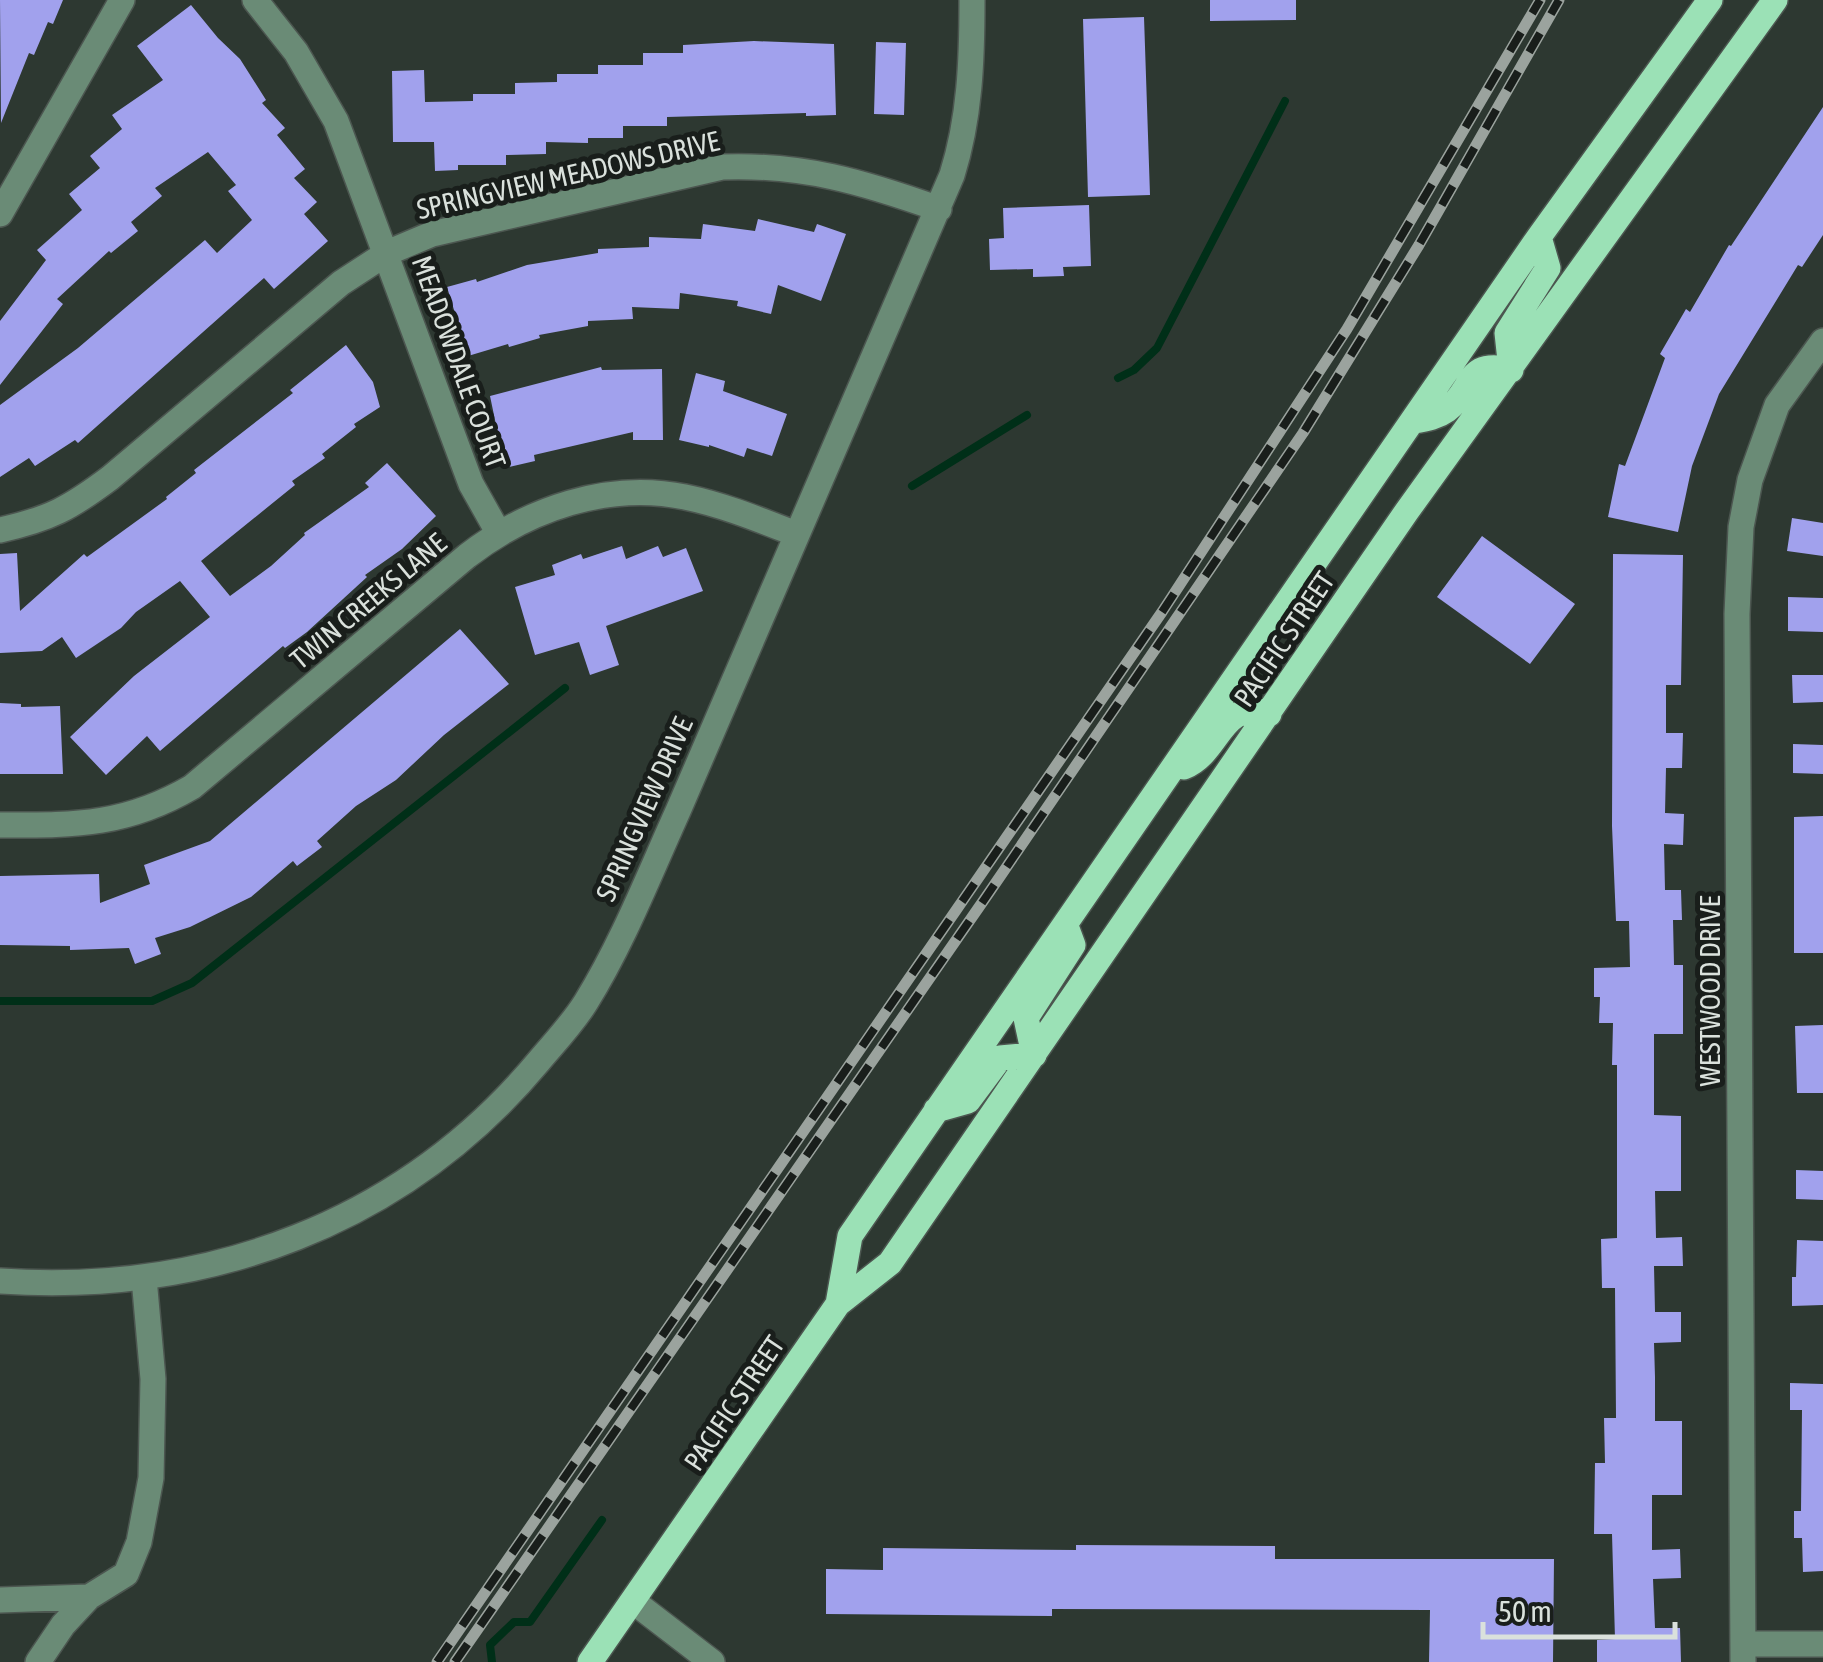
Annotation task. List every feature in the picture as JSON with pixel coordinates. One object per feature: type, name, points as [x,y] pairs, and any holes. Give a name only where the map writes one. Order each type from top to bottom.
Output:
[{"type":"main road","name":"PACIFIC STREET","points":[[838,1304],[850,1236],[1539,237],[1710,0]]},
{"type":"main road","name":"PACIFIC STREET","points":[[590,1662],[838,1304],[890,1263],[1407,511],[1775,0]]},
{"type":"main road","points":[[1415,420],[1446,411],[1484,367],[1512,370],[1507,333],[1548,268],[1539,237]]},
{"type":"main road","points":[[1169,773],[1196,762],[1232,717],[1242,711],[1253,709],[1269,714]]},
{"type":"main road","points":[[936,1110],[968,1101],[1000,1058],[1034,1055],[1026,1018],[1073,946],[1066,926]]},
{"type":"street","points":[[0,214],[122,0]]},
{"type":"street","name":"MEADOWDALE COURT","points":[[254,0],[296,52],[336,121],[470,484],[498,532]]},
{"type":"street","name":"SPRINGVIEW DRIVE","points":[[0,1282],[92,1284],[144,1278],[241,1258],[290,1242],[335,1221],[449,1151],[493,1113],[585,1004],[678,811],[939,208],[963,141],[972,59],[972,0]]},
{"type":"street","name":"SPRINGVIEW MEADOWS DRIVE","points":[[0,530],[30,524],[70,508],[341,282],[387,253],[432,234],[722,167],[766,165],[811,170],[855,179],[939,208]]},
{"type":"street","name":"WESTWOOD DRIVE","points":[[1743,1653],[1737,614],[1741,527],[1750,480],[1778,405],[1822,344]]},
{"type":"street","name":"TWIN CREEKS LANE","points":[[0,824],[118,819],[160,806],[192,787],[498,532],[534,514],[568,503],[644,492],[722,506],[796,534]]},
{"type":"street","points":[[38,1662],[63,1625],[90,1597],[126,1574],[138,1542],[151,1478],[153,1380],[144,1278]]},
{"type":"street","points":[[0,1600],[90,1597]]},
{"type":"street","points":[[634,1602],[712,1662]]},
{"type":"street","points":[[1743,1653],[1823,1644]]},
{"type":"building","points":[[0,0],[63,0],[53,24],[48,22],[34,55],[29,53],[1,123]]},
{"type":"building","points":[[1210,0],[1296,0],[1296,20],[1210,21]]},
{"type":"building","points":[[191,5],[240,59],[266,100],[262,103],[285,128],[277,135],[305,169],[294,178],[317,202],[304,214],[328,241],[274,289],[264,278],[78,443],[75,440],[35,466],[29,458],[0,477],[0,405],[78,348],[205,240],[217,253],[252,220],[228,191],[236,185],[208,152],[155,188],[162,196],[131,222],[138,231],[109,251],[57,299],[63,304],[0,385],[0,321],[46,260],[37,250],[82,210],[69,194],[100,168],[90,156],[122,129],[112,115],[163,80],[137,46]]},
{"type":"building","points":[[1144,17],[1150,195],[1088,197],[1083,19]]},
{"type":"building","points":[[754,41],[834,44],[836,115],[667,117],[667,126],[623,126],[623,138],[588,138],[588,143],[546,142],[546,154],[506,155],[506,165],[458,165],[458,170],[435,171],[434,142],[393,142],[392,71],[424,70],[425,102],[473,101],[473,94],[515,94],[515,83],[557,82],[557,74],[598,74],[598,65],[643,65],[643,53],[683,53],[683,45]]},
{"type":"building","points":[[876,42],[906,43],[904,115],[874,114]]},
{"type":"building","points":[[1823,107],[1823,235],[1802,267],[1798,265],[1719,394],[1692,466],[1678,532],[1608,517],[1619,464],[1625,466],[1665,358],[1660,354],[1686,309],[1690,312],[1729,245]]},
{"type":"building","points":[[1089,205],[1091,266],[1063,267],[1064,276],[1033,277],[1033,269],[990,270],[989,239],[1004,238],[1003,208]]},
{"type":"building","points":[[758,219],[814,232],[817,224],[846,234],[821,301],[778,285],[771,314],[737,306],[738,301],[680,293],[679,309],[632,307],[633,319],[588,321],[588,326],[539,335],[540,338],[468,356],[447,287],[476,279],[477,282],[527,265],[598,253],[598,249],[649,247],[649,237],[701,239],[703,224],[755,231]]},
{"type":"building","points":[[346,345],[373,382],[380,407],[354,424],[356,427],[322,454],[325,458],[292,481],[295,485],[201,561],[230,596],[271,566],[304,533],[369,487],[365,483],[387,463],[436,516],[402,549],[365,575],[307,632],[283,646],[160,751],[147,736],[106,775],[70,737],[134,676],[210,617],[180,581],[76,658],[62,637],[42,651],[0,653],[0,554],[17,553],[20,611],[84,554],[87,557],[167,499],[196,473],[194,470],[293,393],[290,390]]},
{"type":"building","points":[[601,367],[662,369],[663,440],[633,440],[633,432],[534,455],[535,461],[505,468],[490,396]]},
{"type":"building","points":[[696,373],[725,381],[723,391],[787,414],[772,456],[747,448],[744,457],[679,440]]},
{"type":"building","points":[[1792,518],[1823,523],[1823,556],[1787,551]]},
{"type":"building","points":[[1482,536],[1575,604],[1530,664],[1437,597]]},
{"type":"building","points":[[622,546],[626,559],[658,546],[663,557],[686,548],[703,591],[606,626],[619,665],[590,675],[579,642],[535,655],[515,587],[555,575],[552,565],[581,554],[583,559]]},
{"type":"building","points":[[1613,554],[1683,555],[1681,685],[1666,685],[1666,733],[1683,733],[1682,768],[1666,768],[1665,813],[1684,814],[1683,845],[1664,844],[1665,890],[1681,890],[1682,920],[1673,920],[1674,965],[1683,965],[1683,1034],[1654,1034],[1654,1115],[1681,1116],[1681,1191],[1655,1191],[1656,1238],[1682,1237],[1683,1266],[1654,1266],[1655,1312],[1681,1312],[1681,1342],[1654,1343],[1655,1421],[1682,1421],[1682,1495],[1652,1495],[1652,1550],[1680,1549],[1681,1578],[1653,1579],[1655,1628],[1680,1628],[1681,1662],[1597,1662],[1597,1640],[1615,1639],[1612,1534],[1594,1534],[1595,1463],[1605,1463],[1604,1418],[1616,1418],[1615,1288],[1602,1288],[1601,1239],[1617,1238],[1617,1065],[1612,1065],[1613,1023],[1599,1023],[1600,997],[1594,997],[1594,968],[1630,967],[1629,921],[1616,921],[1612,826]]},
{"type":"building","points":[[1788,597],[1823,598],[1823,632],[1788,631]]},
{"type":"building","points":[[460,629],[509,684],[444,735],[396,780],[356,806],[317,841],[322,847],[297,866],[293,861],[251,897],[190,927],[155,938],[161,954],[135,964],[129,948],[70,950],[70,946],[0,945],[0,876],[99,874],[100,903],[150,884],[144,865],[210,841]]},
{"type":"building","points":[[1792,675],[1823,675],[1823,702],[1793,703]]},
{"type":"building","points":[[0,703],[60,706],[63,774],[0,774]]},
{"type":"building","points":[[1793,744],[1823,745],[1823,774],[1793,773]]},
{"type":"building","points":[[1823,816],[1823,953],[1794,953],[1794,817]]},
{"type":"building","points":[[1823,1025],[1823,1093],[1797,1093],[1795,1026]]},
{"type":"building","points":[[1796,1170],[1823,1171],[1823,1200],[1796,1199]]},
{"type":"building","points":[[1797,1240],[1823,1241],[1823,1305],[1792,1306]]},
{"type":"building","points":[[1790,1383],[1823,1384],[1823,1571],[1803,1572],[1802,1538],[1794,1538],[1794,1511],[1801,1511],[1802,1410],[1790,1410]]},
{"type":"building","points":[[1076,1545],[1275,1546],[1275,1559],[1554,1559],[1553,1662],[1429,1662],[1430,1610],[1052,1609],[1052,1616],[826,1614],[826,1569],[883,1570],[883,1548],[1076,1550]]},
{"type":"waterway","points":[[1118,378],[1134,370],[1157,348],[1285,101]]},
{"type":"waterway","points":[[912,486],[1027,415]]},
{"type":"waterway","points":[[0,1001],[152,1001],[192,983],[565,688]]},
{"type":"waterway","points":[[492,1662],[490,1645],[514,1622],[530,1622],[602,1520]]},
{"type":"railway","points":[[437,1662],[1162,612],[1347,329],[1540,0]]},
{"type":"railway","points":[[455,1662],[1303,433],[1419,245],[1559,0]]}]
